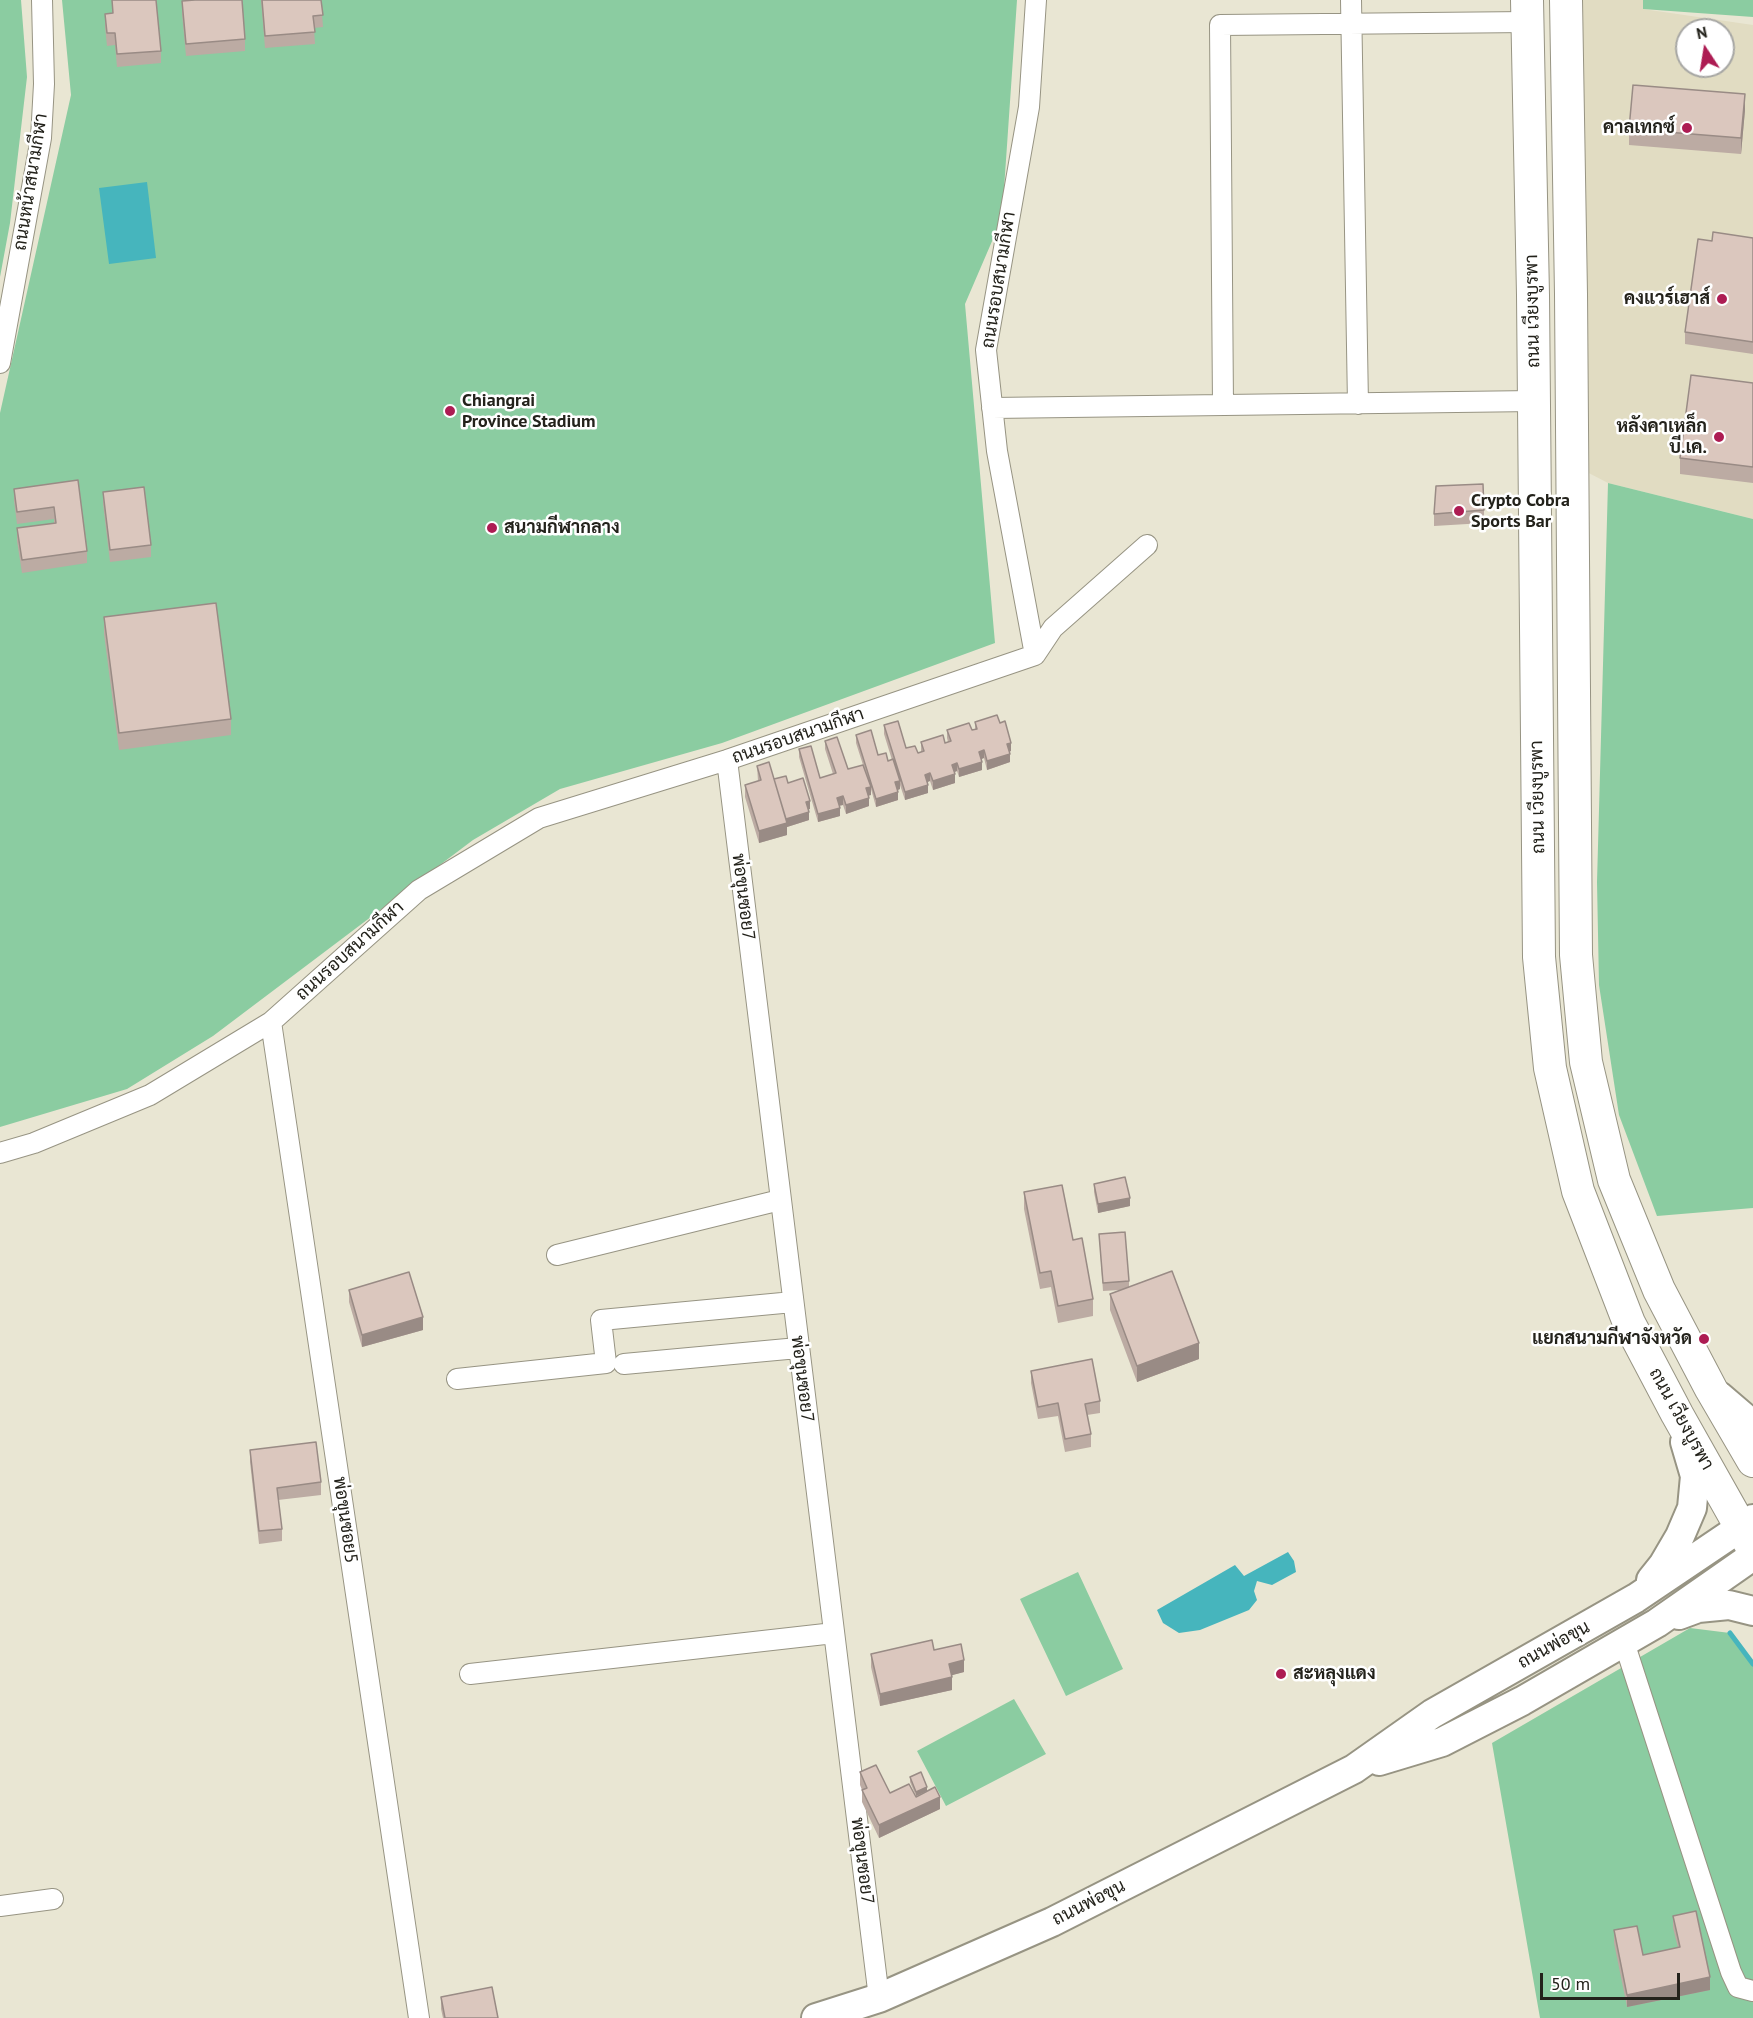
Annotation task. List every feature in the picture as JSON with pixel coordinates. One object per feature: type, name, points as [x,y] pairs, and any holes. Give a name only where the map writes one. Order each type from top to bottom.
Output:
[{"type":"main road","name":"ถนน เวียงบูรพา","points":[[1566,0],[1571,294],[1576,955],[1586,1062],[1614,1180],[1659,1290],[1711,1389],[1753,1461]]},
{"type":"main road","name":"ถนน เวียงบูรพา","points":[[1527,11],[1533,295],[1539,957],[1550,1068],[1578,1191],[1629,1323],[1677,1414],[1749,1532]]},
{"type":"main road","points":[[1533,295],[1571,294]]},
{"type":"main road","points":[[1711,1389],[1753,1425]]},
{"type":"main road","points":[[1636,1598],[1663,1565],[1680,1536],[1692,1508],[1695,1476],[1677,1414]]},
{"type":"main road","name":"ถนนพ่อขุน","points":[[816,2018],[879,1998],[1052,1922],[1354,1769],[1431,1714],[1749,1532]]},
{"type":"main road","name":"ถนนพ่อขุน","points":[[1354,1769],[1442,1742],[1522,1701],[1657,1623],[1753,1556]]},
{"type":"main road","points":[[1657,1623],[1698,1608],[1729,1605],[1753,1611]]},
{"type":"street","name":"ถนนหน้าสนามกีฬา","points":[[0,363],[41,138],[44,84],[42,0]]},
{"type":"street","name":"ถนนรอบสนามกีฬา","points":[[0,1153],[34,1143],[150,1095],[271,1022],[419,890],[539,818],[727,760],[1035,655],[997,451],[986,350],[1029,107],[1036,0]]},
{"type":"street","points":[[1351,0],[1358,404]]},
{"type":"street","points":[[1223,405],[1220,25],[1352,24],[1527,11]]},
{"type":"street","points":[[992,408],[1534,401]]},
{"type":"street","points":[[1035,655],[1053,628],[1147,545]]},
{"type":"street","name":"พ่อขุนซอย7","points":[[727,760],[879,1998]]},
{"type":"street","name":"พ่อขุนซอย5","points":[[271,1022],[419,2018]]},
{"type":"street","points":[[557,1255],[780,1200]]},
{"type":"street","points":[[457,1379],[606,1363],[601,1320],[793,1302]]},
{"type":"street","points":[[624,1364],[798,1348]]},
{"type":"street","points":[[470,1674],[834,1633]]},
{"type":"street","points":[[1624,1642],[1731,1972],[1738,1987],[1753,1991]]},
{"type":"street","points":[[0,1906],[53,1899]]},
{"type":"shaded area","points":[[1580,0],[1643,0],[1643,9],[1705,18],[1675,18],[1675,78],[1735,78],[1735,22],[1753,25],[1753,519],[1608,483],[1583,470]]},
{"type":"green space","points":[[0,0],[21,0],[27,77],[10,223],[0,277]]},
{"type":"green space","name":"สนามกีฬากลาง","points":[[62,0],[1017,0],[1002,218],[965,304],[995,643],[722,743],[560,789],[473,840],[213,1036],[127,1089],[0,1127],[0,413],[71,95]]},
{"type":"green space","points":[[1643,0],[1753,0],[1753,17],[1643,9]]},
{"type":"green space","points":[[1608,483],[1753,519],[1753,1208],[1657,1216],[1619,1115],[1599,985],[1597,882]]},
{"type":"green space","points":[[1078,1572],[1123,1669],[1066,1696],[1020,1599]]},
{"type":"green space","points":[[1690,1628],[1730,1633],[1753,1666],[1753,2018],[1540,2018],[1492,1743]]},
{"type":"green space","points":[[1014,1699],[1046,1754],[946,1806],[917,1751]]},
{"type":"water","points":[[147,182],[156,258],[109,264],[99,188]]},
{"type":"water","points":[[1288,1552],[1294,1561],[1296,1572],[1272,1585],[1257,1581],[1254,1591],[1257,1600],[1249,1610],[1200,1630],[1179,1633],[1163,1623],[1157,1610],[1235,1565],[1244,1576]]},
{"type":"building","points":[[112,0],[156,0],[161,51],[117,54],[115,33],[107,33],[105,14],[113,13]]},
{"type":"building","points":[[242,0],[245,39],[186,44],[182,1]]},
{"type":"building","points":[[262,0],[321,0],[323,15],[313,16],[315,32],[265,36]]},
{"type":"building","name":"คาลเทกซ์","points":[[1633,85],[1745,94],[1741,138],[1629,129]]},
{"type":"building","name":"คงแวร์เฮาส์","points":[[1713,232],[1753,238],[1753,342],[1685,332],[1698,239],[1712,241]]},
{"type":"building","name":"หลังคาเหล็ก บี.เค.","points":[[1691,375],[1753,383],[1753,467],[1680,458]]},
{"type":"building","points":[[78,480],[87,551],[22,560],[17,528],[56,523],[54,507],[17,512],[14,489]]},
{"type":"building","points":[[1483,484],[1484,510],[1434,514],[1436,486]]},
{"type":"building","points":[[144,487],[151,545],[110,550],[103,492]]},
{"type":"building","points":[[216,603],[231,719],[119,733],[104,617]]},
{"type":"building","points":[[997,715],[1000,723],[1005,721],[1011,743],[1007,744],[1010,754],[987,761],[984,750],[979,752],[982,762],[959,769],[957,763],[952,765],[955,774],[933,781],[930,773],[925,775],[928,785],[905,792],[884,725],[898,721],[906,748],[915,746],[918,753],[924,751],[921,742],[943,735],[945,743],[951,741],[947,730],[969,723],[972,730],[977,729],[975,722]]},
{"type":"building","points":[[871,730],[878,755],[886,753],[888,761],[893,759],[900,781],[895,782],[898,792],[876,799],[856,735]]},
{"type":"building","points":[[837,737],[848,769],[863,765],[871,787],[866,788],[869,798],[846,805],[843,796],[837,798],[840,808],[818,814],[799,749],[811,746],[820,778],[836,773],[825,741]]},
{"type":"building","points":[[769,762],[787,823],[759,831],[745,785],[761,780],[757,766]]},
{"type":"building","points":[[786,776],[788,783],[803,778],[810,801],[806,802],[809,812],[786,819],[774,779]]},
{"type":"building","points":[[1125,1177],[1130,1198],[1098,1204],[1094,1184]]},
{"type":"building","points":[[1062,1185],[1073,1240],[1082,1238],[1093,1299],[1058,1306],[1051,1271],[1040,1273],[1024,1192]]},
{"type":"building","points":[[1125,1232],[1129,1281],[1103,1283],[1099,1234]]},
{"type":"building","points":[[1172,1271],[1199,1343],[1137,1366],[1110,1294]]},
{"type":"building","points":[[409,1272],[423,1317],[362,1335],[349,1290]]},
{"type":"building","points":[[1092,1359],[1100,1401],[1085,1404],[1091,1434],[1065,1439],[1058,1403],[1038,1407],[1031,1371]]},
{"type":"building","points":[[316,1442],[321,1482],[277,1488],[282,1529],[259,1531],[250,1450]]},
{"type":"building","points":[[932,1640],[934,1650],[961,1644],[964,1660],[949,1664],[952,1677],[880,1694],[871,1654]]},
{"type":"building","points":[[876,1765],[890,1793],[909,1784],[916,1797],[935,1787],[940,1797],[879,1825],[862,1790],[867,1788],[860,1772]]},
{"type":"building","points":[[921,1772],[927,1787],[916,1792],[910,1777]]},
{"type":"building","points":[[1696,1911],[1710,1977],[1627,1995],[1614,1930],[1637,1926],[1643,1955],[1680,1947],[1673,1916]]},
{"type":"building","points":[[492,1987],[498,2018],[445,2018],[441,1997]]},
{"type":"waterway","points":[[1730,1633],[1753,1664]]},
{"type":"place","name":"คาลเทกซ์","points":[[1687,128]]},
{"type":"place","name":"คงแวร์เฮาส์","points":[[1722,299]]},
{"type":"place","name":"Chiangrai Province Stadium","points":[[450,411]]},
{"type":"place","name":"หลังคาเหล็ก บี.เค.","points":[[1719,437]]},
{"type":"place","name":"Crypto Cobra Sports Bar","points":[[1459,511]]},
{"type":"place","name":"สนามกีฬากลาง","points":[[492,528]]},
{"type":"place","name":"แยกสนามกีฬาจังหวัด","points":[[1704,1339]]},
{"type":"place","name":"สะหลุงแดง","points":[[1281,1674]]}]
